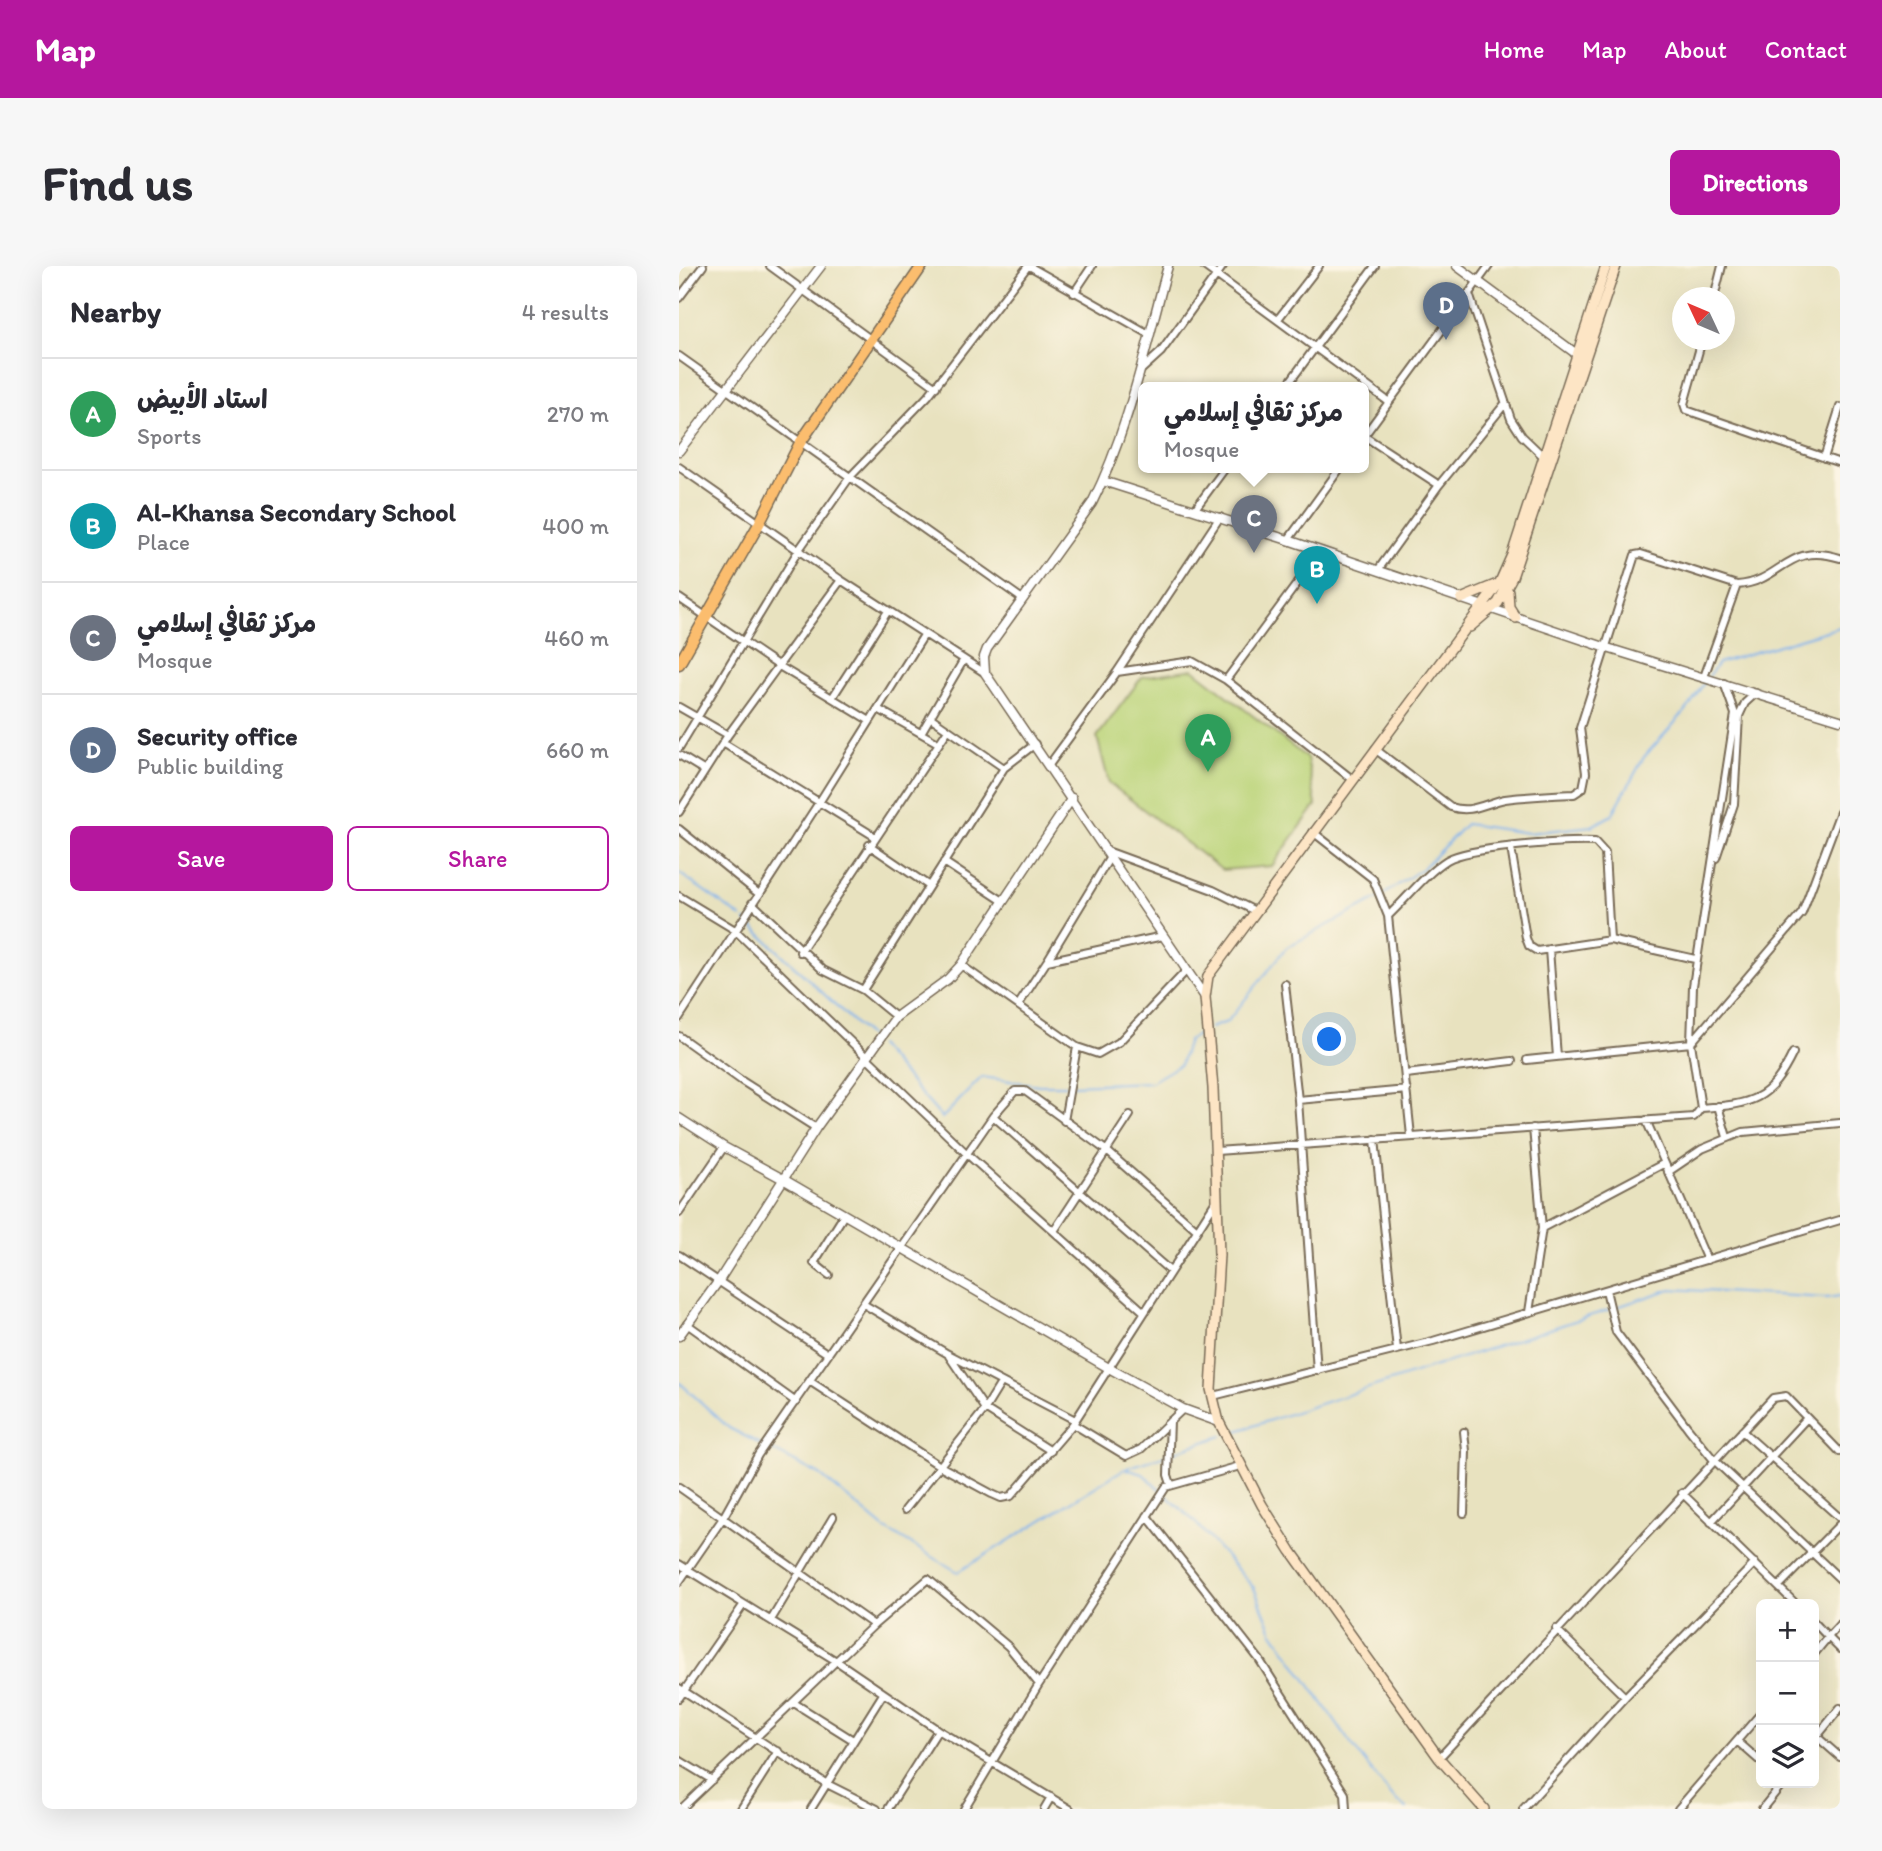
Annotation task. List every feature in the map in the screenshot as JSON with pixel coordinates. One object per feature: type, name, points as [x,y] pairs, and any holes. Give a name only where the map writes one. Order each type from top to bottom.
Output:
[{"type":"main road","points":[[679,663],[759,524],[800,443],[922,266]]},
{"type":"main road","points":[[1463,632],[1492,610],[1504,585],[1581,357],[1606,266]]},
{"type":"main road","points":[[1516,618],[1509,607],[1504,585],[1544,457],[1616,266]]},
{"type":"main road","points":[[1461,599],[1504,585]]},
{"type":"main road","points":[[1484,1809],[1439,1758],[1291,1551],[1240,1466],[1220,1425],[1213,1396],[1219,1255],[1216,1151],[1205,997],[1208,976],[1255,911],[1480,606],[1504,585]]},
{"type":"street","points":[[679,298],[703,266]]},
{"type":"street","points":[[770,266],[936,387]]},
{"type":"street","points":[[679,451],[821,266]]},
{"type":"street","points":[[679,748],[798,551],[850,477],[936,387],[1028,266],[1149,334]]},
{"type":"street","points":[[1074,293],[1092,266]]},
{"type":"street","points":[[985,673],[984,657],[987,649],[1021,598],[1092,503],[1103,481],[1139,373],[1168,266]]},
{"type":"street","points":[[1203,266],[1362,382]]},
{"type":"street","points":[[1139,373],[1161,352],[1223,266]]},
{"type":"street","points":[[1278,319],[1319,266]]},
{"type":"street","points":[[1290,382],[1374,266]]},
{"type":"street","points":[[1457,266],[1581,357]]},
{"type":"street","points":[[1369,429],[1489,266]]},
{"type":"street","points":[[1717,287],[1722,266]]},
{"type":"street","points":[[1469,293],[1504,405],[1521,436],[1544,457]]},
{"type":"street","points":[[1699,350],[1684,404],[1686,410],[1840,463]]},
{"type":"street","points":[[679,356],[1021,598]]},
{"type":"street","points":[[1369,387],[1389,402]]},
{"type":"street","points":[[1133,388],[1138,392]]},
{"type":"street","points":[[1378,570],[1439,485],[1504,405]]},
{"type":"street","points":[[1824,458],[1840,407]]},
{"type":"street","points":[[1369,439],[1439,485]]},
{"type":"street","points":[[679,467],[798,551],[985,673],[1036,744],[1205,997]]},
{"type":"street","points":[[1195,509],[1222,473]]},
{"type":"street","points":[[1288,540],[1337,473]]},
{"type":"street","points":[[1103,481],[1220,517],[1604,647],[1840,720]]},
{"type":"street","points":[[1049,765],[1117,672],[1220,517]]},
{"type":"street","points":[[1226,680],[1321,551]]},
{"type":"street","points":[[1375,749],[1451,807],[1459,810],[1470,811],[1511,799],[1574,794],[1583,788],[1585,780],[1580,728],[1635,555],[1641,554],[1737,584],[1750,584],[1764,578],[1797,556],[1814,552],[1840,558]]},
{"type":"street","points":[[679,811],[728,735],[841,579]]},
{"type":"street","points":[[1704,677],[1737,584]]},
{"type":"street","points":[[679,599],[779,666],[870,721]]},
{"type":"street","points":[[832,698],[888,611]]},
{"type":"street","points":[[679,1018],[682,1006],[820,801],[924,635]]},
{"type":"street","points":[[921,733],[963,661]]},
{"type":"street","points":[[1117,672],[1192,661],[1226,680],[1352,779]]},
{"type":"street","points":[[1701,1108],[1691,1043],[1695,959],[1735,714],[1724,683]]},
{"type":"street","points":[[1711,870],[1732,815],[1739,716],[1745,703],[1756,693]]},
{"type":"street","points":[[679,707],[728,735]]},
{"type":"street","points":[[878,709],[938,743]]},
{"type":"street","points":[[930,717],[1004,768]]},
{"type":"street","points":[[800,952],[874,836],[948,730]]},
{"type":"street","points":[[723,743],[874,836]]},
{"type":"street","points":[[863,990],[1004,768],[1036,744]]},
{"type":"street","points":[[679,755],[705,771]]},
{"type":"street","points":[[679,1336],[720,1279],[816,1128],[896,1017],[948,979],[961,965],[1072,798]]},
{"type":"street","points":[[1527,1060],[1691,1043],[1802,913],[1840,812]]},
{"type":"street","points":[[679,829],[759,894]]},
{"type":"street","points":[[1313,832],[1373,878],[1388,916],[1411,1136]]},
{"type":"street","points":[[1388,916],[1447,860],[1465,852],[1564,841],[1595,842],[1602,846],[1605,853],[1610,940]]},
{"type":"street","points":[[869,845],[929,886]]},
{"type":"street","points":[[1511,848],[1526,938],[1529,946],[1537,951],[1610,940],[1695,959]]},
{"type":"street","points":[[1108,854],[1213,890],[1255,911]]},
{"type":"street","points":[[1019,1004],[1047,961],[1108,854]]},
{"type":"street","points":[[944,862],[1003,901]]},
{"type":"street","points":[[679,896],[735,930],[967,1154],[1143,1311]]},
{"type":"street","points":[[750,906],[800,952],[835,978],[863,990],[896,1017]]},
{"type":"street","points":[[1047,961],[1163,936]]},
{"type":"street","points":[[1549,949],[1557,1057]]},
{"type":"street","points":[[961,965],[1077,1047],[1098,1054],[1119,1042],[1186,971]]},
{"type":"street","points":[[1285,984],[1298,1100],[1317,1371]]},
{"type":"street","points":[[679,1036],[742,1081],[816,1128]]},
{"type":"street","points":[[1063,1121],[1077,1047]]},
{"type":"street","points":[[1216,1151],[1694,1117],[1701,1108],[1733,1105],[1766,1093],[1780,1079],[1793,1053]]},
{"type":"street","points":[[1406,1074],[1511,1061]]},
{"type":"street","points":[[679,1583],[723,1518],[758,1455],[865,1305],[993,1116],[1020,1090],[1107,1151],[1197,1230]]},
{"type":"street","points":[[1298,1100],[1407,1090]]},
{"type":"street","points":[[1718,1106],[1727,1137]]},
{"type":"street","points":[[1054,1231],[1130,1115]]},
{"type":"street","points":[[993,1116],[1170,1271]]},
{"type":"street","points":[[679,1118],[723,1147],[1107,1367],[1182,1409],[1220,1425]]},
{"type":"street","points":[[1646,1120],[1707,1260]]},
{"type":"street","points":[[1668,1172],[1727,1137],[1743,1132],[1840,1123]]},
{"type":"street","points":[[1529,1312],[1542,1228],[1533,1128]]},
{"type":"street","points":[[1375,1139],[1397,1350]]},
{"type":"street","points":[[679,1213],[723,1147]]},
{"type":"street","points":[[1542,1228],[1663,1164]]},
{"type":"street","points":[[811,1382],[940,1466],[1001,1498],[1011,1496],[1074,1422],[1217,1198]]},
{"type":"street","points":[[829,1275],[814,1263],[844,1216]]},
{"type":"street","points":[[1213,1396],[1397,1350],[1840,1220]]},
{"type":"street","points":[[679,1255],[720,1279],[828,1354]]},
{"type":"street","points":[[1606,1290],[1622,1341],[1713,1459],[1840,1579]]},
{"type":"street","points":[[865,1305],[948,1354],[1074,1422],[1126,1456],[1141,1449],[1182,1409]]},
{"type":"street","points":[[687,1324],[796,1402]]},
{"type":"street","points":[[948,1354],[985,1409],[1051,1451]]},
{"type":"street","points":[[905,1510],[985,1409],[1001,1383]]},
{"type":"street","points":[[1439,1758],[1713,1459],[1779,1395],[1786,1396],[1840,1452]]},
{"type":"street","points":[[1711,1522],[1807,1418]]},
{"type":"street","points":[[1168,1486],[1170,1420]]},
{"type":"street","points":[[1742,1431],[1840,1518]]},
{"type":"street","points":[[1464,1432],[1464,1514]]},
{"type":"street","points":[[964,1809],[1039,1684],[1159,1497],[1168,1486],[1240,1466]]},
{"type":"street","points":[[679,1487],[874,1625]]},
{"type":"street","points":[[1682,1493],[1791,1599]]},
{"type":"street","points":[[1147,1516],[1259,1659],[1293,1707],[1345,1794],[1346,1809]]},
{"type":"street","points":[[771,1620],[833,1517]]},
{"type":"street","points":[[1779,1587],[1840,1524]]},
{"type":"street","points":[[1523,1809],[1625,1697],[1755,1563]]},
{"type":"street","points":[[679,1564],[838,1661],[938,1730],[993,1760],[1070,1809]]},
{"type":"street","points":[[681,1809],[874,1625],[928,1579],[1009,1647],[1039,1684]]},
{"type":"street","points":[[744,1604],[680,1692],[828,1784],[877,1809]]},
{"type":"street","points":[[1819,1648],[1840,1625]]},
{"type":"street","points":[[1819,1627],[1840,1649]]},
{"type":"street","points":[[1556,1629],[1625,1697]]},
{"type":"street","points":[[811,1809],[883,1694]]},
{"type":"street","points":[[794,1703],[853,1740]]},
{"type":"street","points":[[1819,1732],[1840,1708]]},
{"type":"street","points":[[1678,1809],[1756,1719]]},
{"type":"street","points":[[888,1809],[938,1730]]},
{"type":"street","points":[[1819,1740],[1840,1757]]},
{"type":"street","points":[[1737,1741],[1756,1758]]},
{"type":"street","points":[[741,1809],[778,1751]]},
{"type":"street","points":[[679,1760],[712,1780]]},
{"type":"street","points":[[1762,1809],[1779,1788]]},
{"type":"street","points":[[1045,1809],[1051,1797]]},
{"type":"green space","points":[[1193,669],[1307,758],[1316,805],[1272,866],[1222,870],[1109,783],[1097,737],[1142,677]]},
{"type":"waterway","points":[[1709,676],[1718,663],[1840,627]]},
{"type":"waterway","points":[[1383,895],[1423,868],[1466,824],[1528,833],[1592,826],[1612,815],[1644,757],[1688,708],[1704,683]]},
{"type":"waterway","points":[[679,873],[741,917]]},
{"type":"waterway","points":[[1210,1028],[1227,1022],[1287,947],[1379,898]]},
{"type":"waterway","points":[[745,920],[874,1041]]},
{"type":"waterway","points":[[1072,1085],[1151,1082],[1180,1065],[1188,1041],[1205,1030]]},
{"type":"waterway","points":[[878,1045],[942,1118],[982,1077],[1039,1085],[1066,1085]]},
{"type":"waterway","points":[[1614,1308],[1671,1289],[1826,1298],[1840,1296]]},
{"type":"waterway","points":[[1228,1434],[1608,1310]]},
{"type":"waterway","points":[[679,1382],[729,1428],[820,1475],[884,1528],[958,1572],[1124,1469],[1166,1455]]},
{"type":"waterway","points":[[1171,1453],[1222,1436]]},
{"type":"waterway","points":[[1126,1469],[1143,1474],[1194,1521],[1254,1588],[1272,1631],[1351,1744],[1390,1794],[1407,1809]]},
{"type":"place","name":"Security office","points":[[1446,340]]},
{"type":"place","name":"مركز ثقافي إسلامي","points":[[1254,553]]},
{"type":"place","name":"Al-Khansa Secondary School","points":[[1317,604]]},
{"type":"place","name":"استاد الأبيض","points":[[1208,772]]}]
